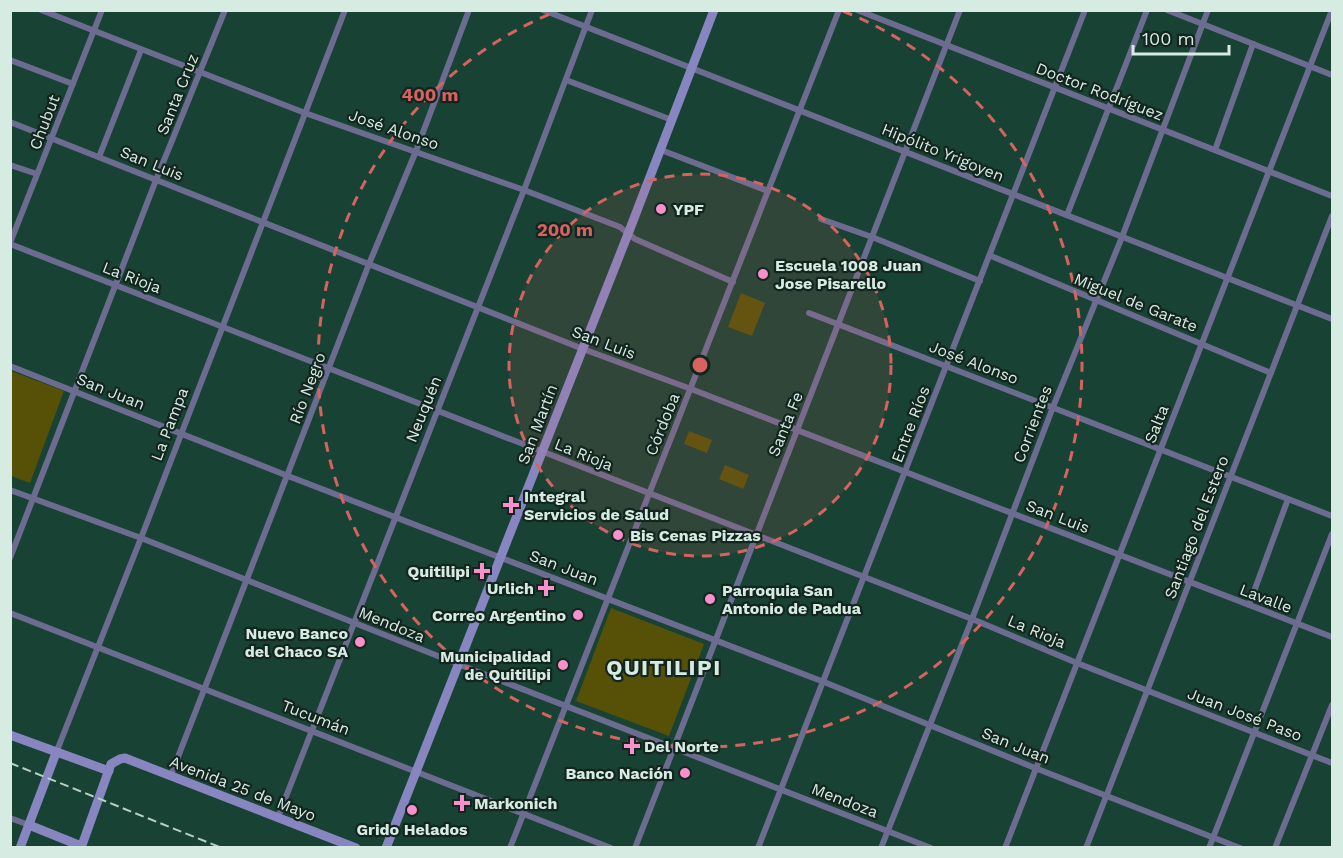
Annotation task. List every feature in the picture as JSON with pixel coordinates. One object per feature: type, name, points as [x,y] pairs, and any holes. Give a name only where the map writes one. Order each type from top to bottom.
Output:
[{"type":"street","name":"José Alonso","points":[[41,10],[200,73],[620,227],[635,239],[733,282]]},
{"type":"street","name":"Chubut","points":[[10,244],[102,10]]},
{"type":"street","name":"Santa Cruz","points":[[10,558],[156,180],[225,10]]},
{"type":"street","name":"La Pampa","points":[[20,848],[345,10]]},
{"type":"street","name":"Río Negro","points":[[171,776],[469,10]]},
{"type":"street","name":"Hipólito Yrigoyen","points":[[543,10],[1332,319]]},
{"type":"street","name":"Neuquén","points":[[278,817],[524,190],[592,10]]},
{"type":"street","name":"San Martín","points":[[386,848],[714,10]]},
{"type":"street","name":"Córdoba","points":[[510,848],[839,10]]},
{"type":"street","name":"Doctor Rodríguez","points":[[857,10],[1332,196]]},
{"type":"street","name":"Santa Fe","points":[[635,848],[960,10]]},
{"type":"street","name":"Entre Ríos","points":[[758,848],[991,256],[1085,10]]},
{"type":"street","points":[[1067,215],[1147,10]]},
{"type":"street","points":[[1167,10],[1332,75]]},
{"type":"street","name":"Corrientes","points":[[881,848],[1053,407],[1122,237],[1208,10]]},
{"type":"street","name":"Salta","points":[[1005,848],[1330,12]]},
{"type":"street","points":[[1215,150],[1253,44]]},
{"type":"street","points":[[99,157],[141,50]]},
{"type":"street","points":[[10,60],[73,84]]},
{"type":"street","points":[[566,80],[672,120]]},
{"type":"street","name":"San Luis","points":[[10,122],[583,349],[691,388],[1190,583]]},
{"type":"street","points":[[661,150],[768,190]]},
{"type":"street","points":[[10,165],[38,174]]},
{"type":"street","name":"Santiago del Estero","points":[[1086,848],[1332,216]]},
{"type":"street","points":[[821,219],[980,281]]},
{"type":"street","name":"La Rioja","points":[[10,244],[972,619],[1148,690]]},
{"type":"street","name":"Miguel de Garate","points":[[991,256],[1271,373]]},
{"type":"street","name":"José Alonso","points":[[809,313],[1332,516]]},
{"type":"street","name":"San Juan","points":[[10,366],[288,476],[824,682],[1240,848]]},
{"type":"street","name":"Mendoza","points":[[10,490],[141,538],[931,848]]},
{"type":"street","points":[[1249,605],[1288,499]]},
{"type":"street","points":[[1209,848],[1332,534]]},
{"type":"street","name":"Lavalle","points":[[1190,583],[1332,638]]},
{"type":"street","name":"Tucumán","points":[[10,613],[611,848]]},
{"type":"street","name":"Juan José Paso","points":[[1148,690],[1332,763]]},
{"type":"street","points":[[1275,848],[1332,705]]},
{"type":"street","points":[[10,735],[109,771],[81,847],[10,818]]},
{"type":"street","name":"Avenida 25 de Mayo","points":[[109,771],[111,765],[120,759],[130,759],[356,848]]},
{"type":"shaded area","points":[[741,293],[765,303],[752,336],[728,327]]},
{"type":"shaded area","points":[[11,371],[64,391],[30,483],[11,476]]},
{"type":"shaded area","points":[[689,431],[712,440],[707,453],[684,444]]},
{"type":"shaded area","points":[[725,465],[749,475],[743,489],[719,479]]},
{"type":"shaded area","points":[[611,608],[704,644],[669,736],[576,701]]},
{"type":"railway","points":[[10,763],[222,848]]},
{"type":"place","name":"YPF","points":[[661,209]]},
{"type":"place","name":"Escuela 1008 Juan Jose Pisarello","points":[[763,274]]},
{"type":"place","name":"Integral Servicios de Salud","points":[[511,505]]},
{"type":"place","name":"Bis Cenas Pizzas","points":[[618,535]]},
{"type":"place","name":"Quitilipi","points":[[482,571]]},
{"type":"place","name":"Urlich","points":[[546,588]]},
{"type":"place","name":"Parroquia San Antonio de Padua","points":[[710,599]]},
{"type":"place","name":"Correo Argentino","points":[[578,615]]},
{"type":"place","name":"Nuevo Banco del Chaco SA","points":[[360,642]]},
{"type":"place","name":"Municipalidad de Quitilipi","points":[[563,665]]},
{"type":"place","name":"Del Norte","points":[[632,746]]},
{"type":"place","name":"Banco Nación","points":[[685,773]]},
{"type":"place","name":"Markonich","points":[[462,803]]},
{"type":"place","name":"Grido Helados","points":[[412,810]]},
{"type":"district","name":"QUITILIPI","points":[[664,667]]}]
